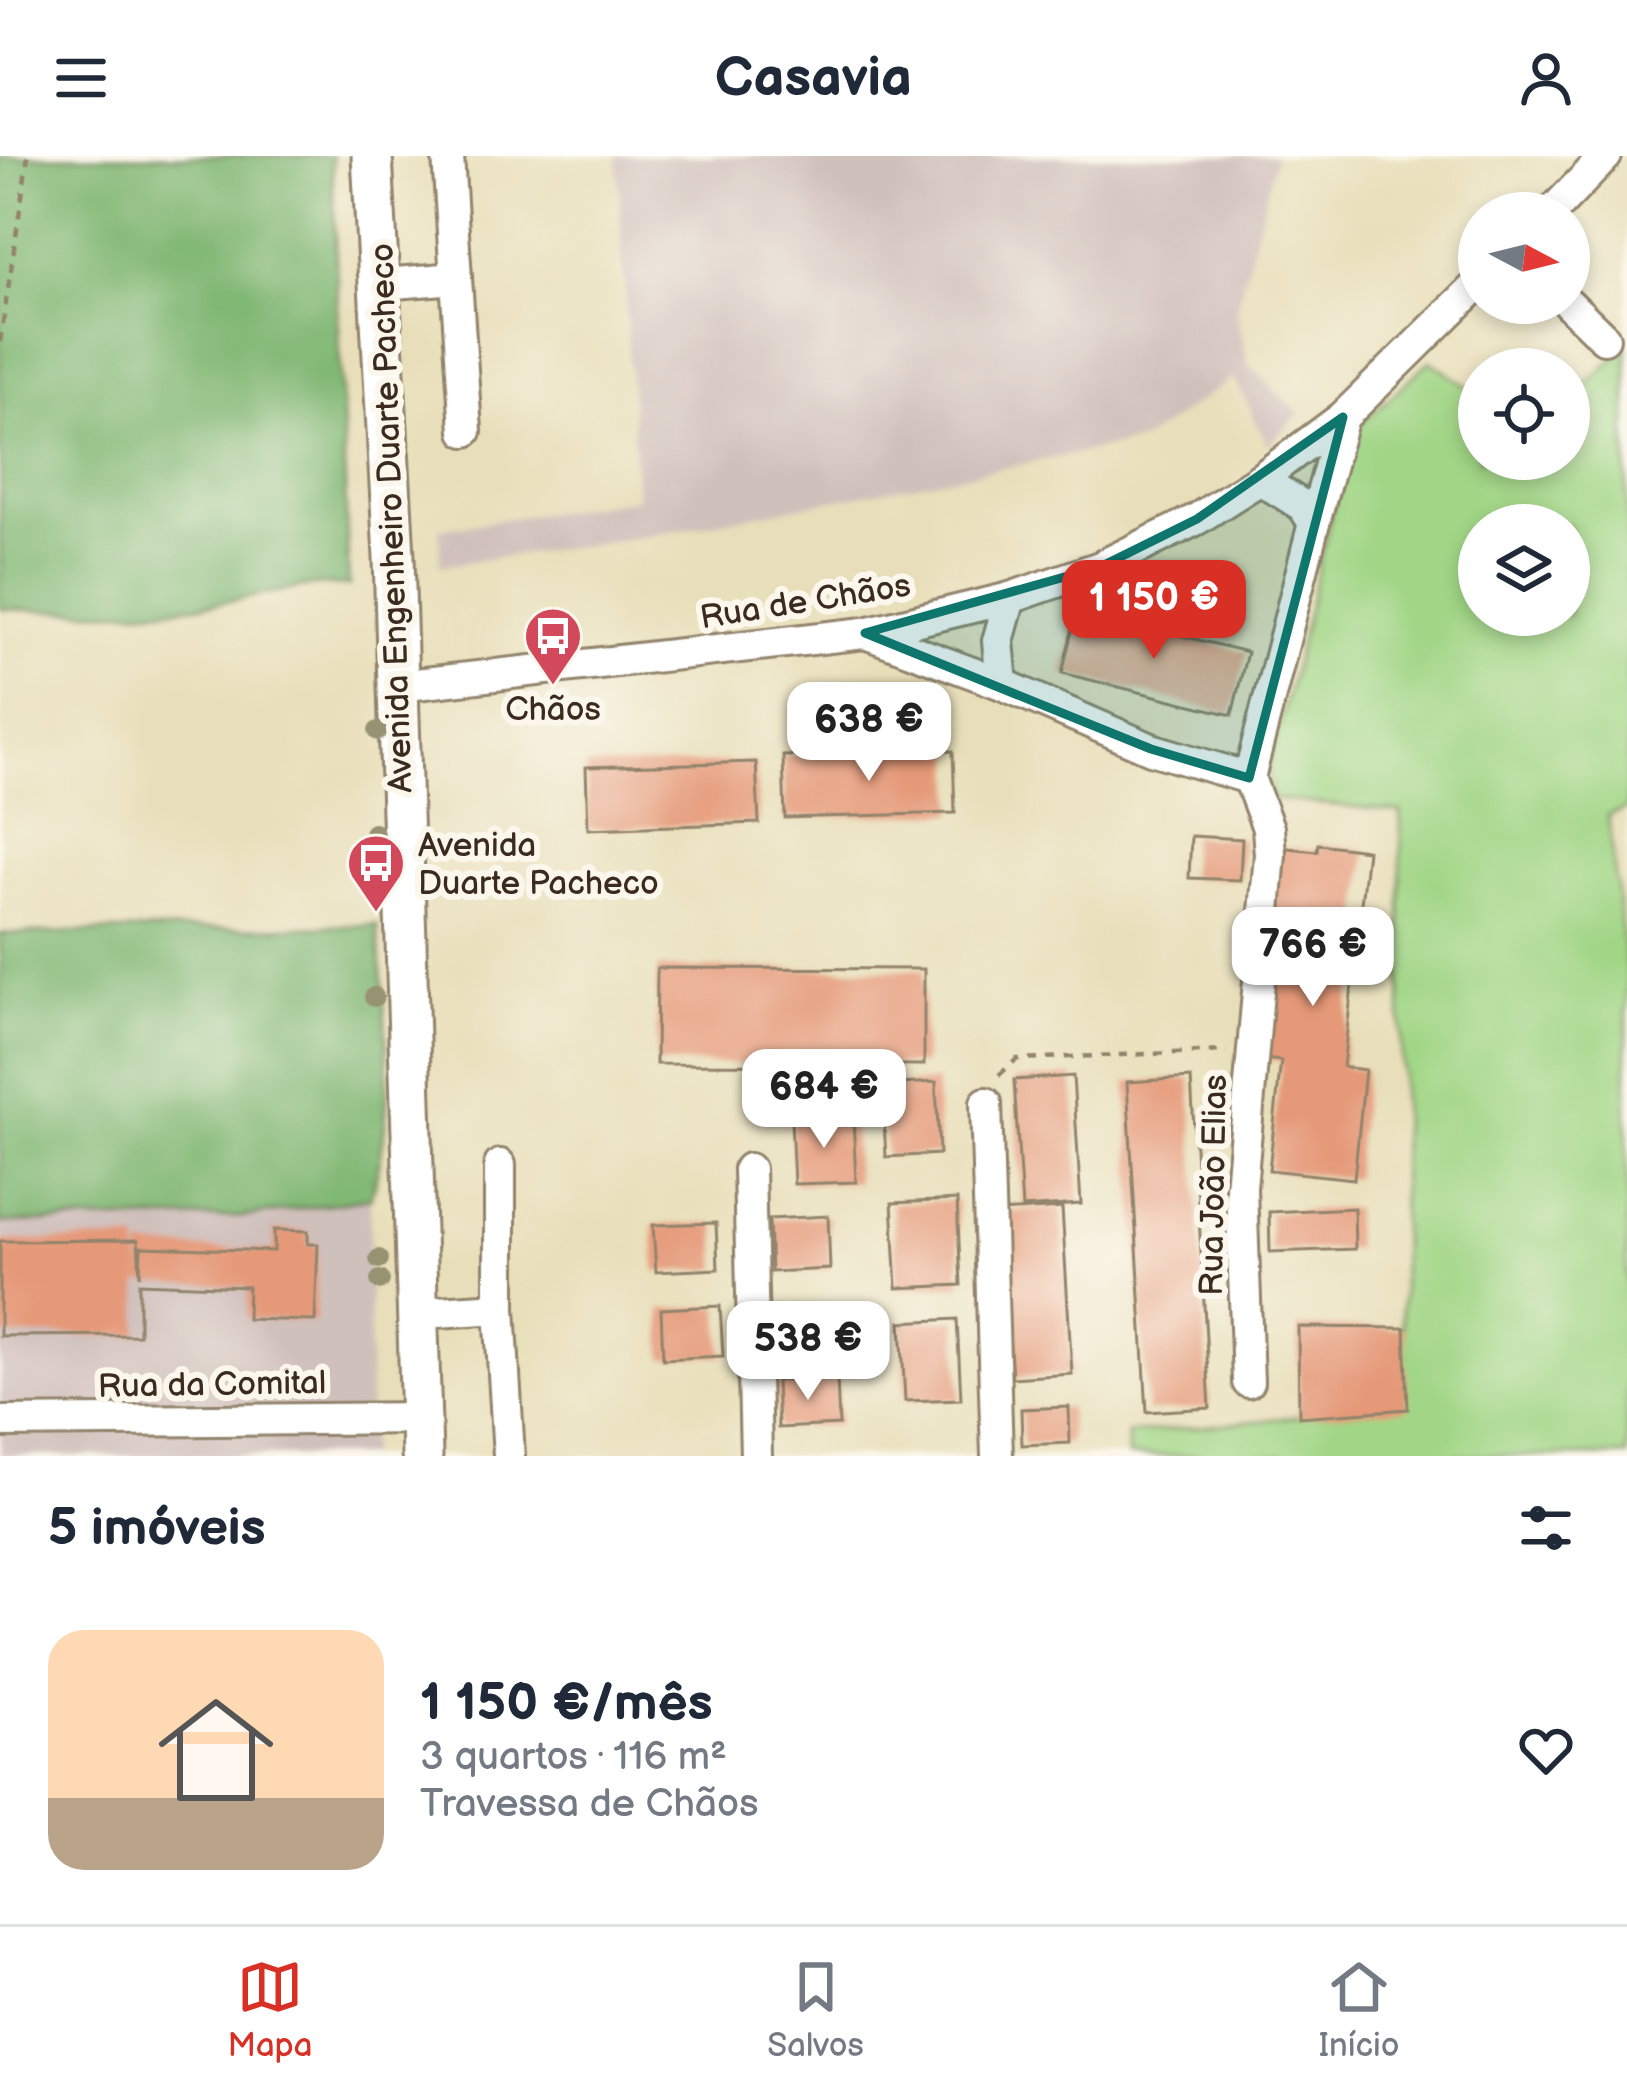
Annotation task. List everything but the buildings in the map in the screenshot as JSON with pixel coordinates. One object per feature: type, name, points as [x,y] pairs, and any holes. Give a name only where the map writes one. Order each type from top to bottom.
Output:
[{"type":"main road","name":"Avenida Engenheiro Duarte Pacheco","points":[[372,156],[383,284],[423,1437]]},
{"type":"street","points":[[448,156],[466,431]]},
{"type":"street","points":[[1571,192],[1606,156]]},
{"type":"street","points":[[383,284],[456,278]]},
{"type":"street","name":"Rua de Chãos","points":[[398,686],[866,633],[1010,598],[1100,567],[1197,519],[1260,479],[1343,417],[1458,305]]},
{"type":"street","points":[[1590,324],[1604,338]]},
{"type":"street","points":[[866,633],[1002,684],[1151,749],[1249,778],[1343,417]]},
{"type":"street","points":[[1260,479],[1304,506],[1314,523]]},
{"type":"street","points":[[1002,684],[998,640],[1010,598]]},
{"type":"street","name":"Rua João Elias","points":[[1248,1382],[1241,1188],[1270,854],[1268,828],[1249,778]]},
{"type":"street","points":[[986,1103],[997,1456]]},
{"type":"street","points":[[500,1165],[500,1308],[509,1456]]},
{"type":"street","points":[[749,1169],[756,1456]]},
{"type":"street","points":[[422,1313],[500,1308]]},
{"type":"street","name":"Rua da Comital","points":[[0,1422],[423,1437]]},
{"type":"path","points":[[0,342],[28,156]]},
{"type":"path","points":[[986,1103],[996,1078],[1017,1059],[1213,1049],[1250,1053]]},
{"type":"highlighted area","points":[[1343,417],[1249,778],[1151,749],[865,633],[1100,567],[1197,519]]},
{"type":"shaded area","points":[[617,156],[1276,156],[1236,308],[1248,364],[1299,414],[1268,445],[1234,377],[1142,441],[640,537],[440,566],[439,529],[637,499]]},
{"type":"shaded area","points":[[370,1199],[369,1456],[0,1456],[0,1203]]},
{"type":"green space","points":[[0,156],[332,156],[349,586],[304,587],[174,608],[0,609]]},
{"type":"green space","points":[[1627,347],[1627,809],[1608,815],[1627,976],[1627,1456],[1128,1456],[1128,1434],[1402,1406],[1401,812],[1273,799],[1268,771],[1352,432],[1430,361],[1458,380],[1458,480],[1590,480],[1590,381]]},
{"type":"green space","points":[[377,925],[387,1097],[370,1198],[243,1217],[0,1223],[0,934]]},
{"type":"place","name":"Chãos","points":[[553,687]]},
{"type":"place","name":"Avenida Duarte Pacheco","points":[[376,914]]}]
